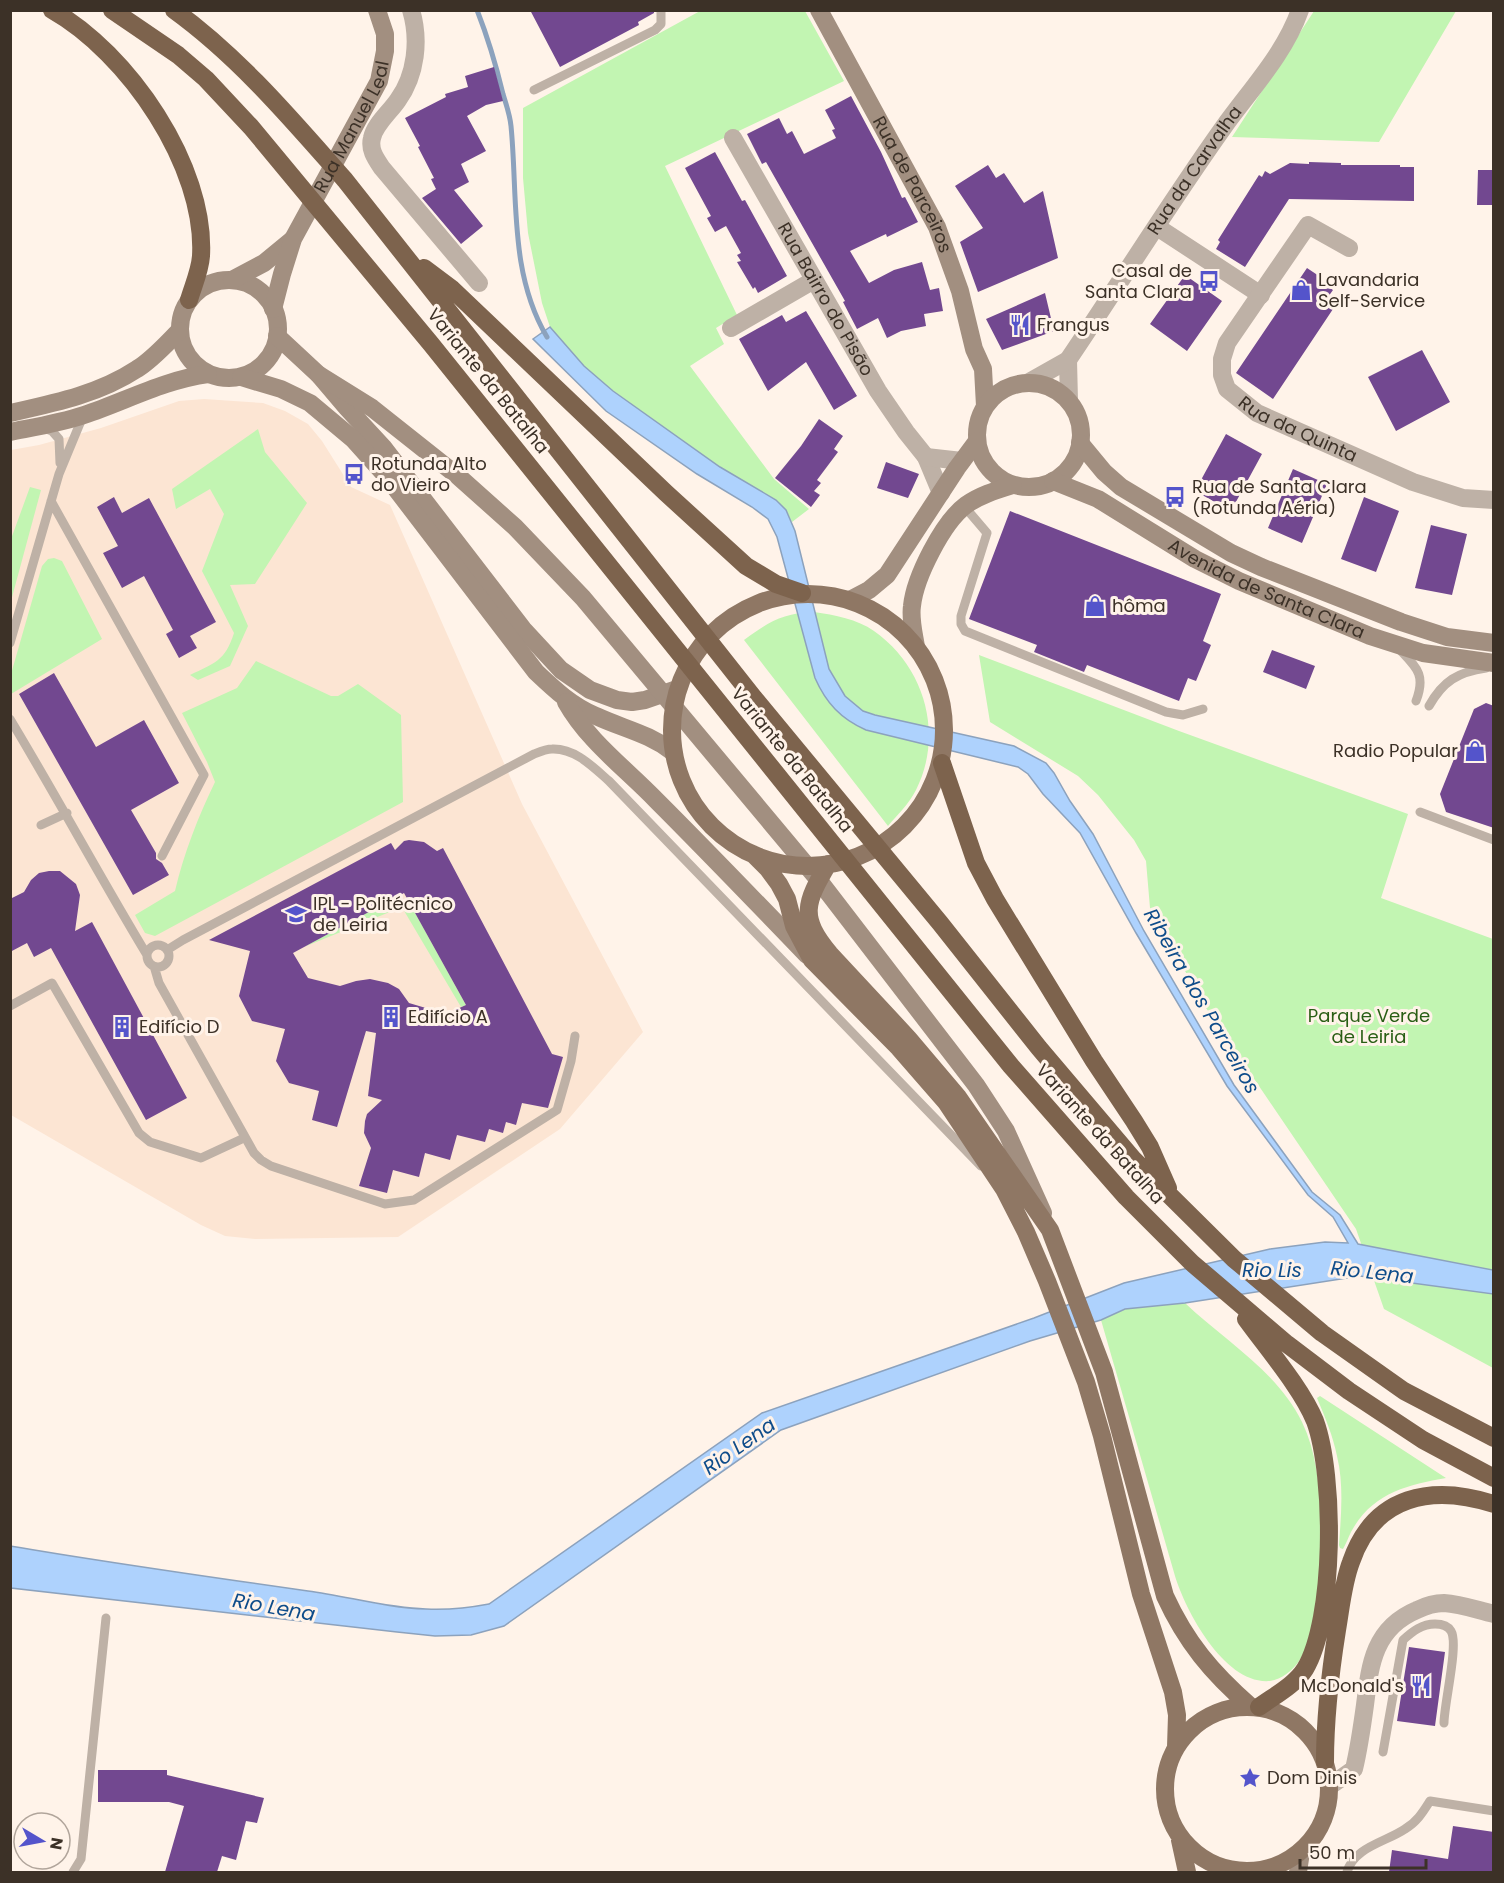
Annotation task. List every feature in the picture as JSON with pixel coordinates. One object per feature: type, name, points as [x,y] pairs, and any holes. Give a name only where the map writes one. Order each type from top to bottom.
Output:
[{"type":"highway","points":[[52,10],[95,44],[131,79],[147,99],[175,148],[188,180],[199,223],[201,258],[189,300]]},
{"type":"highway","name":"Variante da Batalha","points":[[112,10],[178,55],[206,80],[251,127],[431,344],[1011,1066],[1126,1197],[1184,1255],[1287,1344],[1349,1390],[1423,1440],[1494,1478]]},
{"type":"highway","name":"Variante da Batalha","points":[[174,10],[278,103],[345,180],[754,698],[940,923],[1039,1048],[1134,1160],[1234,1259],[1322,1333],[1404,1391],[1494,1438]]},
{"type":"highway","points":[[405,254],[452,289],[657,485],[746,566],[776,584],[802,593]]},
{"type":"highway","points":[[942,763],[976,863],[1089,1053],[1150,1147],[1172,1198]]},
{"type":"highway","points":[[1228,1294],[1306,1402],[1324,1452],[1329,1495],[1323,1605],[1311,1657],[1301,1674],[1255,1707]]},
{"type":"highway","points":[[1325,1762],[1325,1719],[1334,1652],[1350,1564],[1364,1535],[1377,1518],[1395,1506],[1416,1497],[1454,1494],[1494,1504]]},
{"type":"main road","name":"Rua Manuel Leal","points":[[273,309],[293,239],[379,81],[385,51],[385,34],[377,10]]},
{"type":"main road","name":"Rua de Parceiros","points":[[819,10],[938,227],[960,291],[974,349],[983,369],[985,406]]},
{"type":"main road","name":"Rua Manuel Leal","points":[[232,280],[264,263],[293,239]]},
{"type":"main road","points":[[241,377],[254,371],[265,362],[273,350],[277,336],[276,318],[269,301],[257,288],[232,280],[216,281],[201,288],[189,300],[181,315],[179,332],[188,357],[208,374],[219,378],[241,377],[281,389],[310,403],[353,440],[387,477],[536,672],[563,698],[580,724],[925,1076],[967,1131],[1004,1189],[1047,1281],[1086,1383],[1102,1436],[1141,1594],[1173,1692],[1177,1714],[1176,1747]]},
{"type":"main road","points":[[10,413],[62,401],[107,385],[140,367],[179,332]]},
{"type":"main road","points":[[277,336],[319,375],[396,461],[516,620],[544,654],[561,670],[590,690],[617,700],[632,702],[645,700],[675,689]]},
{"type":"main road","points":[[983,369],[1022,383],[1046,385],[1069,402],[1078,418],[1081,433],[1074,461],[1065,472],[1041,486],[1013,485],[1000,479],[989,469],[976,441],[976,429],[985,406],[1003,389],[1022,383]]},
{"type":"main road","points":[[10,432],[85,414],[170,382],[208,374]]},
{"type":"main road","points":[[319,375],[372,408],[459,477],[554,566],[817,878],[996,1113],[1015,1149],[1050,1230],[1104,1372],[1165,1596],[1199,1656],[1220,1679],[1255,1707]]},
{"type":"main road","points":[[850,600],[869,590],[887,575],[976,441]]},
{"type":"main road","name":"Avenida de Santa Clara","points":[[1080,443],[1120,487],[1231,553],[1409,625],[1447,637],[1494,643]]},
{"type":"main road","name":"Avenida de Santa Clara","points":[[1053,481],[1098,499],[1196,559],[1239,581],[1396,646],[1494,665]]},
{"type":"main road","points":[[916,647],[911,609],[914,591],[927,560],[940,538],[964,506],[978,497],[1013,485]]},
{"type":"main road","points":[[802,593],[836,596],[850,600],[883,617],[901,631],[916,647],[931,672],[939,696],[943,721],[942,763],[937,778],[924,805],[910,822],[881,843],[853,857],[828,864],[813,865],[762,857],[733,844],[700,812],[682,782],[672,743],[672,705],[675,689],[691,658],[715,631],[742,611],[761,603],[802,593]]},
{"type":"main road","points":[[563,698],[597,717],[657,740],[672,743]]},
{"type":"main road","points":[[762,857],[787,899],[798,934],[812,960]]},
{"type":"main road","points":[[828,864],[812,891],[809,904],[809,917],[819,941],[857,985],[909,1038],[958,1096],[1050,1230]]},
{"type":"main road","points":[[1178,1836],[1191,1851],[1208,1863],[1226,1871],[1266,1870],[1285,1863],[1301,1852],[1317,1833],[1327,1811],[1330,1786],[1325,1762],[1315,1742],[1300,1725],[1281,1713],[1255,1707],[1228,1708],[1208,1716],[1190,1729],[1176,1747],[1167,1768],[1164,1792],[1168,1815],[1178,1836],[1187,1872]]},
{"type":"main road","points":[[1298,1872],[1301,1852]]},
{"type":"street","points":[[411,10],[416,44],[411,72],[398,100],[373,134],[371,150],[382,168],[479,283]]},
{"type":"street","name":"Rua da Carvalha","points":[[1022,383],[1068,360],[1223,128],[1275,59],[1294,27],[1300,10]]},
{"type":"street","name":"Rua Bairro do Pisão","points":[[733,138],[878,391],[926,457],[941,493]]},
{"type":"street","name":"Rua da Quinta","points":[[1349,248],[1308,225],[1227,343],[1222,359],[1222,375],[1227,389],[1257,413],[1413,482],[1463,498],[1494,500]]},
{"type":"street","points":[[1157,227],[1261,295]]},
{"type":"street","points":[[731,328],[814,280]]},
{"type":"street","points":[[1068,360],[1069,402]]},
{"type":"street","points":[[926,457],[962,461]]},
{"type":"street","points":[[1330,1786],[1354,1769],[1370,1664],[1388,1629],[1408,1614],[1423,1607],[1441,1603],[1458,1604],[1494,1614]]},
{"type":"lane","points":[[534,90],[655,30],[661,24],[661,10]]},
{"type":"lane","points":[[10,644],[59,474],[85,414]]},
{"type":"lane","points":[[39,426],[52,431],[59,439],[61,448],[59,474]]},
{"type":"lane","points":[[51,501],[204,775],[162,856]]},
{"type":"lane","points":[[964,506],[987,533],[961,616],[961,624],[965,631],[1166,712],[1182,715],[1203,709]]},
{"type":"lane","points":[[1396,646],[1419,673],[1422,681],[1416,700]]},
{"type":"lane","points":[[1429,706],[1436,693],[1452,677],[1494,665]]},
{"type":"lane","points":[[10,718],[67,813],[117,907],[149,962],[154,966],[159,983],[244,1138],[261,1160],[271,1166],[385,1204],[414,1200],[557,1110],[571,1061],[575,1036]]},
{"type":"lane","points":[[168,950],[534,754],[552,749],[568,751],[584,759],[609,781],[1004,1189]]},
{"type":"lane","points":[[1420,812],[1494,840]]},
{"type":"lane","points":[[41,825],[67,813]]},
{"type":"lane","points":[[147,955],[155,945],[162,945],[168,950],[169,958],[165,964],[154,966]]},
{"type":"lane","points":[[10,1006],[52,982],[139,1133],[150,1142],[201,1158],[244,1138]]},
{"type":"lane","points":[[73,1872],[81,1859],[106,1618]]},
{"type":"lane","points":[[1383,1752],[1403,1640],[1421,1626],[1431,1624],[1448,1627],[1452,1633],[1454,1646],[1444,1709],[1444,1723]]},
{"type":"lane","points":[[1347,1872],[1355,1858],[1362,1852],[1405,1829],[1418,1819],[1430,1801],[1494,1811]]},
{"type":"shaded area","name":"IPL - Politécnico de Leiria","points":[[204,399],[263,403],[285,411],[308,424],[322,441],[351,487],[390,505],[522,804],[643,1032],[560,1129],[398,1237],[255,1239],[225,1236],[201,1225],[11,1115],[11,450],[101,428],[179,401]]},
{"type":"green space","points":[[700,11],[805,11],[844,81],[665,166],[737,315],[716,328],[724,344],[690,366],[774,479],[809,509],[792,522],[786,510],[776,500],[720,467],[613,391],[584,366],[550,327],[542,303],[528,233],[523,178],[523,108]]},
{"type":"green space","points":[[1314,11],[1456,11],[1379,142],[1232,137]]},
{"type":"green space","points":[[258,429],[265,452],[307,503],[255,584],[230,585],[248,626],[230,666],[198,680],[190,675],[218,660],[227,650],[234,633],[202,571],[224,514],[210,489],[176,509],[172,489]]},
{"type":"green space","points":[[30,487],[41,490],[11,601],[11,539]]},
{"type":"green space","points":[[54,558],[62,561],[102,639],[11,694],[11,674],[42,566],[48,559]]},
{"type":"green space","points":[[814,612],[838,616],[874,631],[892,646],[906,663],[925,703],[928,747],[924,769],[913,795],[888,826],[744,640],[776,620],[793,614]]},
{"type":"green space","name":"Parque Verde de Leiria","points":[[979,655],[1408,814],[1381,898],[1493,939],[1493,1368],[1384,1309],[1356,1229],[1204,1005],[1150,908],[1146,861],[1134,840],[1098,795],[1078,776],[990,722]]},
{"type":"green space","points":[[256,661],[331,696],[338,696],[358,684],[401,715],[403,802],[155,936],[145,933],[135,915],[175,891],[192,835],[215,782],[182,713],[237,688]]},
{"type":"green space","points":[[398,896],[397,909],[304,947]]},
{"type":"green space","points":[[408,900],[466,1005],[461,1007],[403,909]]},
{"type":"green space","points":[[1185,1303],[1265,1372],[1279,1387],[1302,1422],[1314,1456],[1323,1543],[1309,1640],[1293,1668],[1279,1678],[1270,1681],[1253,1679],[1223,1659],[1198,1626],[1180,1591],[1101,1320],[1125,1309]]},
{"type":"green space","points":[[1320,1396],[1446,1478],[1404,1488],[1380,1500],[1360,1519],[1343,1549],[1339,1545],[1341,1478],[1331,1434],[1317,1398]]},
{"type":"water","name":"Rio Lis","points":[[550,327],[584,366],[613,391],[720,467],[776,500],[786,510],[795,531],[829,669],[845,696],[863,711],[875,715],[1014,746],[1046,763],[1093,834],[1144,931],[1234,1085],[1312,1192],[1340,1215],[1358,1244],[1493,1270],[1493,1294],[1360,1276],[1185,1303],[1125,1309],[1101,1320],[1030,1341],[781,1430],[504,1626],[471,1635],[435,1636],[11,1588],[10,1546],[411,1608],[465,1608],[489,1604],[762,1413],[1034,1318],[1124,1283],[1270,1249],[1325,1242],[1348,1243],[1333,1217],[1308,1195],[1227,1086],[1136,933],[1080,833],[1043,794],[1028,774],[1018,767],[866,730],[849,721],[835,709],[815,678],[777,537],[768,519],[697,474],[606,411],[533,339]]},
{"type":"building","points":[[530,10],[654,10],[654,13],[638,22],[639,25],[560,67]]},
{"type":"building","points":[[494,67],[503,101],[486,105],[467,116],[486,151],[461,164],[469,182],[454,190],[483,226],[461,244],[422,198],[436,189],[431,179],[434,178],[405,118],[446,97],[445,94],[468,87],[465,76]]},
{"type":"building","points":[[851,96],[902,198],[905,197],[918,222],[850,251],[869,283],[894,270],[922,262],[930,290],[939,288],[943,311],[924,314],[926,326],[901,331],[887,338],[878,318],[857,329],[843,302],[845,301],[766,162],[762,164],[747,134],[779,118],[787,134],[792,131],[804,154],[836,138],[832,130],[835,129],[825,110]]},
{"type":"building","points":[[715,152],[742,201],[745,200],[787,276],[758,293],[755,287],[753,289],[737,262],[741,261],[737,255],[741,253],[726,226],[715,232],[707,218],[711,216],[685,168]]},
{"type":"building","points":[[1309,162],[1414,167],[1414,201],[1289,199],[1245,267],[1216,249],[1220,242],[1218,240],[1259,175],[1262,177],[1265,171],[1270,174],[1290,163],[1309,164]]},
{"type":"building","points":[[988,165],[996,178],[1004,173],[1024,203],[1043,191],[1058,258],[978,292],[960,242],[983,228],[955,186]]},
{"type":"building","points":[[1478,170],[1494,170],[1494,205],[1477,205]]},
{"type":"building","points":[[1307,268],[1322,278],[1320,281],[1333,290],[1328,297],[1337,303],[1273,399],[1236,373]]},
{"type":"building","points":[[1185,275],[1222,301],[1187,351],[1150,324]]},
{"type":"building","name":"Frangus","points":[[1045,293],[1054,331],[1002,350],[986,319]]},
{"type":"building","points":[[806,311],[857,396],[834,410],[806,362],[768,391],[739,339],[782,315],[786,322]]},
{"type":"building","points":[[1422,350],[1450,402],[1396,431],[1368,377]]},
{"type":"building","points":[[819,419],[843,436],[834,449],[838,452],[817,480],[821,483],[814,491],[820,495],[811,507],[775,478]]},
{"type":"building","points":[[1226,434],[1262,454],[1231,511],[1195,491]]},
{"type":"building","points":[[886,462],[919,474],[908,498],[877,488]]},
{"type":"building","points":[[1293,469],[1327,484],[1302,543],[1268,528]]},
{"type":"building","points":[[114,497],[122,513],[149,498],[216,622],[190,636],[197,648],[179,658],[166,634],[173,630],[144,576],[122,588],[103,553],[118,546],[97,507]]},
{"type":"building","points":[[1364,497],[1399,511],[1376,572],[1341,559]]},
{"type":"building","name":"hôma","points":[[1010,511],[1221,594],[1203,641],[1211,645],[1196,681],[1188,678],[1179,701],[1087,665],[1084,672],[1034,652],[1037,645],[969,619]]},
{"type":"building","points":[[1431,525],[1467,534],[1452,595],[1415,588]]},
{"type":"building","points":[[1272,650],[1315,666],[1306,689],[1263,672]]},
{"type":"building","points":[[54,673],[96,747],[144,720],[179,783],[131,810],[156,853],[156,859],[162,863],[169,875],[133,895],[19,694]]},
{"type":"building","name":"Radio Popular","points":[[1486,703],[1494,706],[1494,828],[1446,812],[1440,794],[1474,709]]},
{"type":"building","name":"Edifício A","points":[[404,841],[424,842],[437,851],[443,848],[552,1054],[563,1057],[548,1108],[522,1103],[516,1125],[506,1122],[503,1133],[489,1129],[485,1142],[457,1135],[450,1160],[425,1153],[419,1177],[393,1170],[387,1193],[359,1186],[371,1148],[364,1133],[365,1121],[367,1114],[382,1100],[368,1096],[376,1033],[366,1031],[337,1127],[312,1120],[319,1091],[289,1083],[276,1061],[285,1029],[252,1021],[239,996],[250,951],[209,940],[391,843],[395,850]],"holes":[[[404,893],[466,1005],[446,1014],[409,1003],[399,989],[388,983],[370,979],[340,986],[308,978],[293,953]]]},
{"type":"building","name":"Edifício D","points":[[60,871],[76,884],[80,895],[75,931],[92,922],[187,1098],[146,1120],[51,948],[34,957],[27,943],[10,952],[10,899],[24,892],[31,880],[39,873]]},
{"type":"building","name":"McDonald's","points":[[1409,1647],[1445,1652],[1435,1726],[1397,1721]]},
{"type":"building","points":[[98,1770],[167,1770],[167,1775],[264,1798],[257,1823],[246,1821],[236,1860],[222,1856],[217,1872],[165,1872],[184,1806],[169,1802],[98,1802]]},
{"type":"building","points":[[1453,1826],[1494,1832],[1494,1872],[1389,1872],[1392,1850],[1448,1859]]},
{"type":"waterway","name":"Ribeira dos Parceiros","points":[[477,10],[492,52],[508,110],[513,153],[517,234],[526,287],[547,337]]},
{"type":"place","name":"Casal de Santa Clara","points":[[1209,281]]},
{"type":"place","name":"Lavandaria Self-Service","points":[[1301,290]]},
{"type":"place","name":"Frangus","points":[[1020,325]]},
{"type":"place","name":"Rotunda Alto do Vieiro","points":[[354,474]]},
{"type":"place","name":"Rua de Santa Clara (Rotunda Aéria)","points":[[1175,497]]},
{"type":"place","name":"hôma","points":[[1095,606]]},
{"type":"place","name":"Radio Popular","points":[[1475,751]]},
{"type":"place","name":"IPL - Politécnico de Leiria","points":[[296,914]]},
{"type":"place","name":"Edifício A","points":[[391,1017]]},
{"type":"place","name":"Edifício D","points":[[122,1027]]},
{"type":"place","name":"McDonald's","points":[[1421,1686]]},
{"type":"place","name":"Dom Dinis","points":[[1250,1778]]},
{"type":"water label","name":"Rio Lena","points":[[1372,1272]]},
{"type":"water label","name":"Rio Lena","points":[[739,1446]]},
{"type":"water label","name":"Rio Lena","points":[[274,1607]]}]
